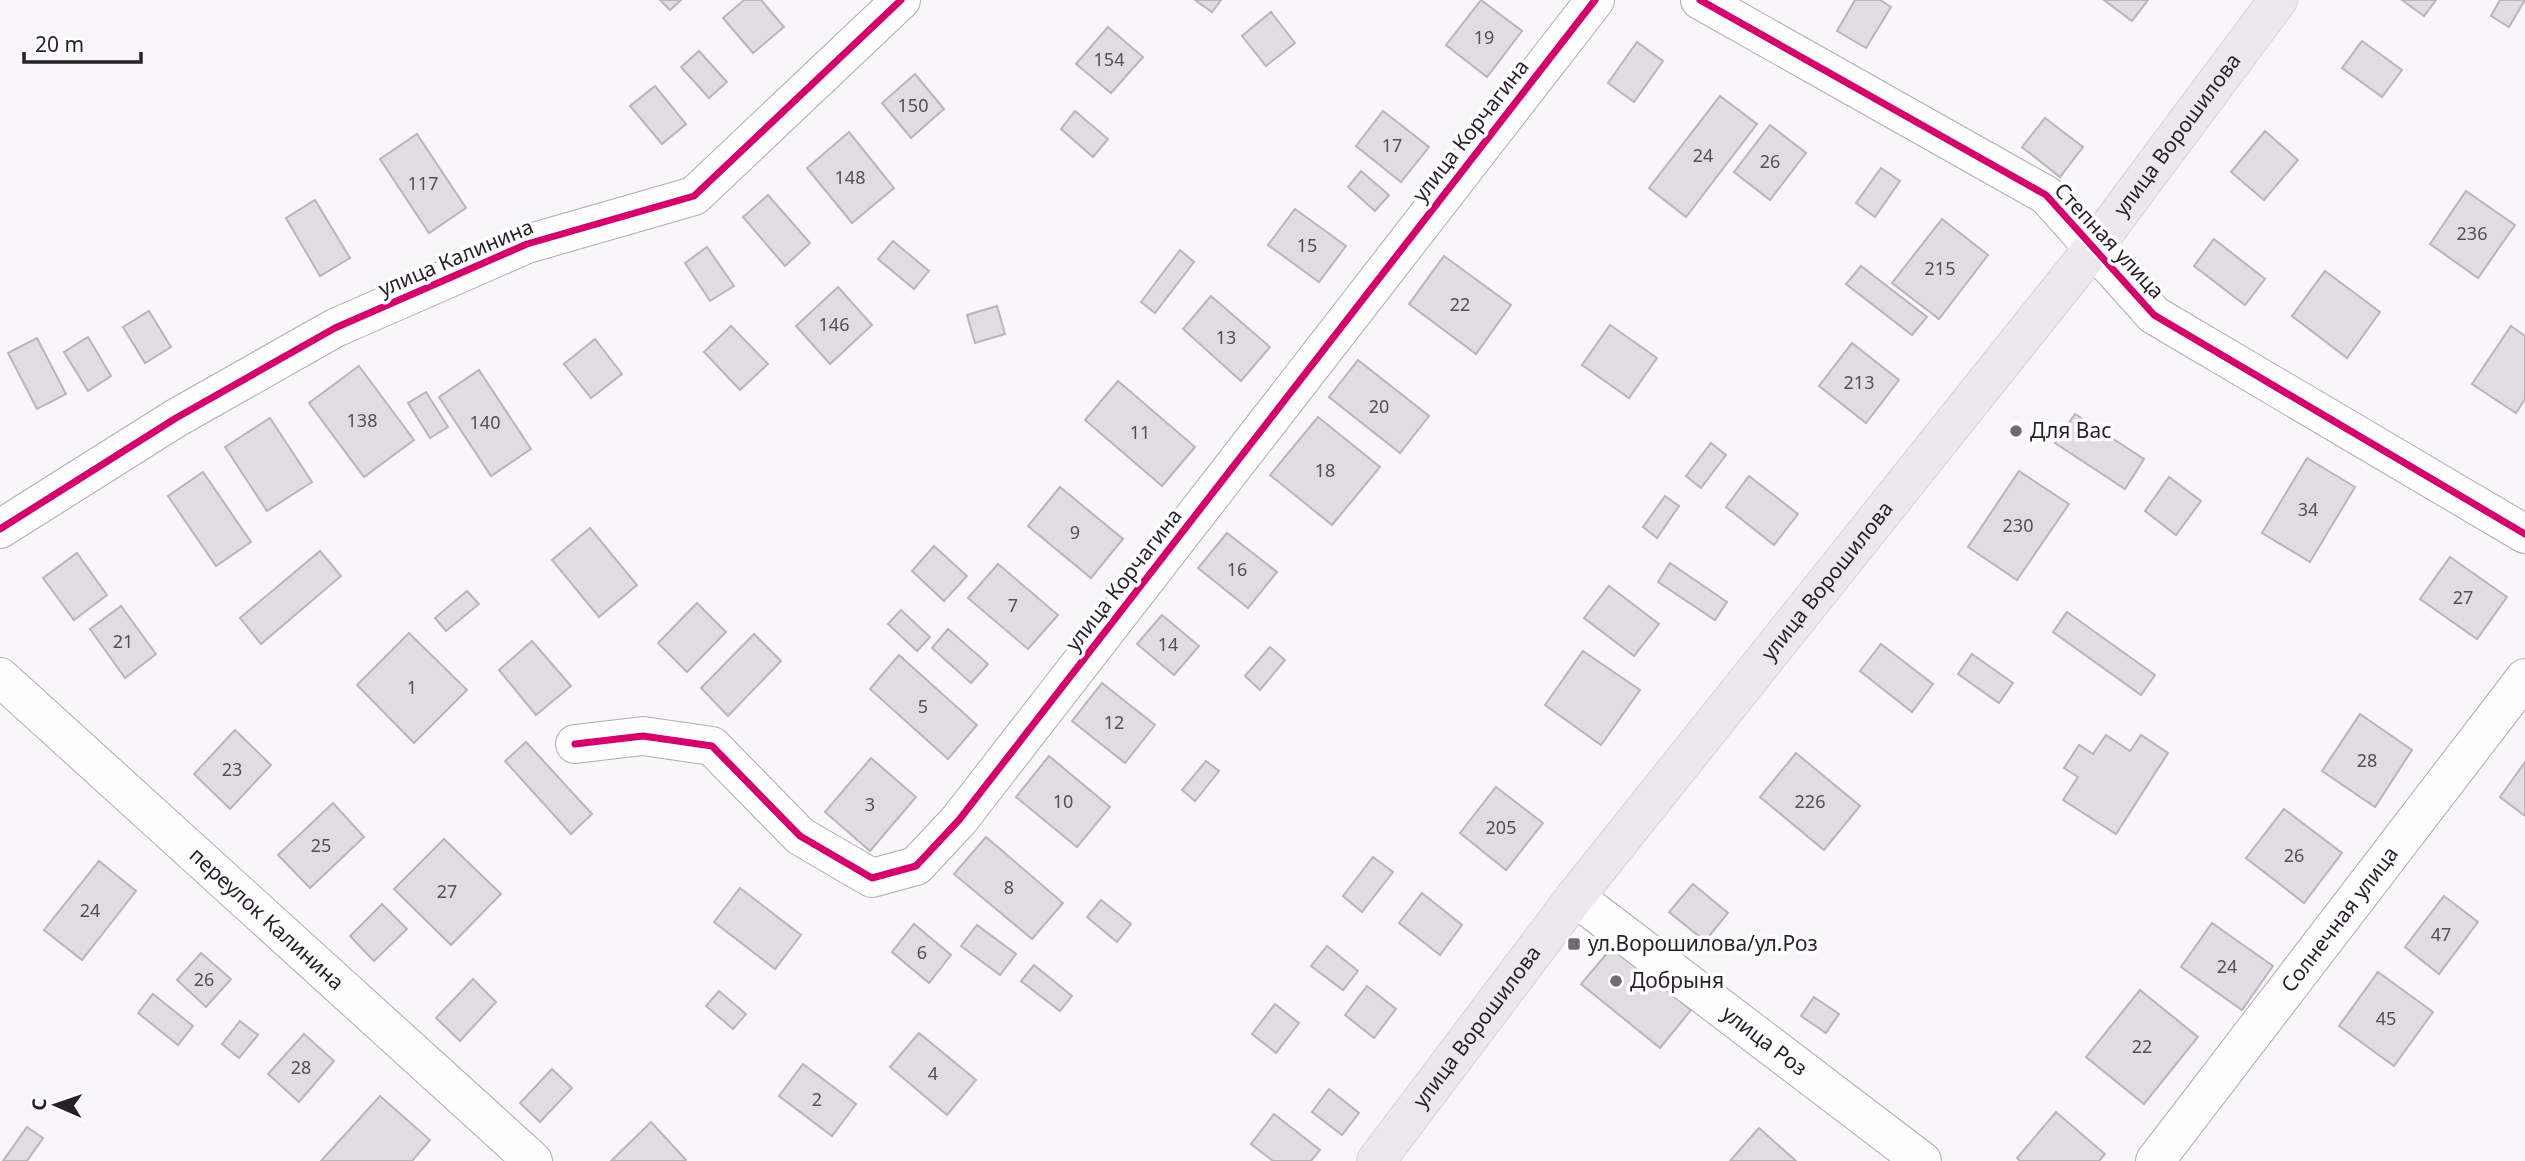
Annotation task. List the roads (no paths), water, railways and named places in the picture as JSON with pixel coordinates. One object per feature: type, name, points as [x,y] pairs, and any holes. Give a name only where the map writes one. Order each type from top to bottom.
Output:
[{"type":"main road","name":"улица Ворошилова","points":[[1376,1161],[1575,897],[2094,247],[2278,0]]},
{"type":"street","name":"улица Калинина","points":[[0,529],[176,418],[335,328],[527,244],[694,196],[901,0]]},
{"type":"street","name":"улица Корчагина","points":[[575,744],[643,736],[712,746],[800,836],[860,872],[872,878],[916,866],[959,821],[1595,0]]},
{"type":"street","name":"Степная улица","points":[[1700,0],[2046,195],[2154,315],[2525,534]]},
{"type":"street","name":"переулок Калинина","points":[[0,677],[533,1161]]},
{"type":"street","name":"Солнечная улица","points":[[2155,1161],[2525,678]]},
{"type":"street","name":"улица Роз","points":[[1575,897],[1922,1161]]},
{"type":"place","name":"Для Вас","points":[[2016,431]]},
{"type":"place","name":"ул.Ворошилова/ул.Роз","points":[[1574,944]]},
{"type":"place","name":"Добрыня","points":[[1616,981]]}]
